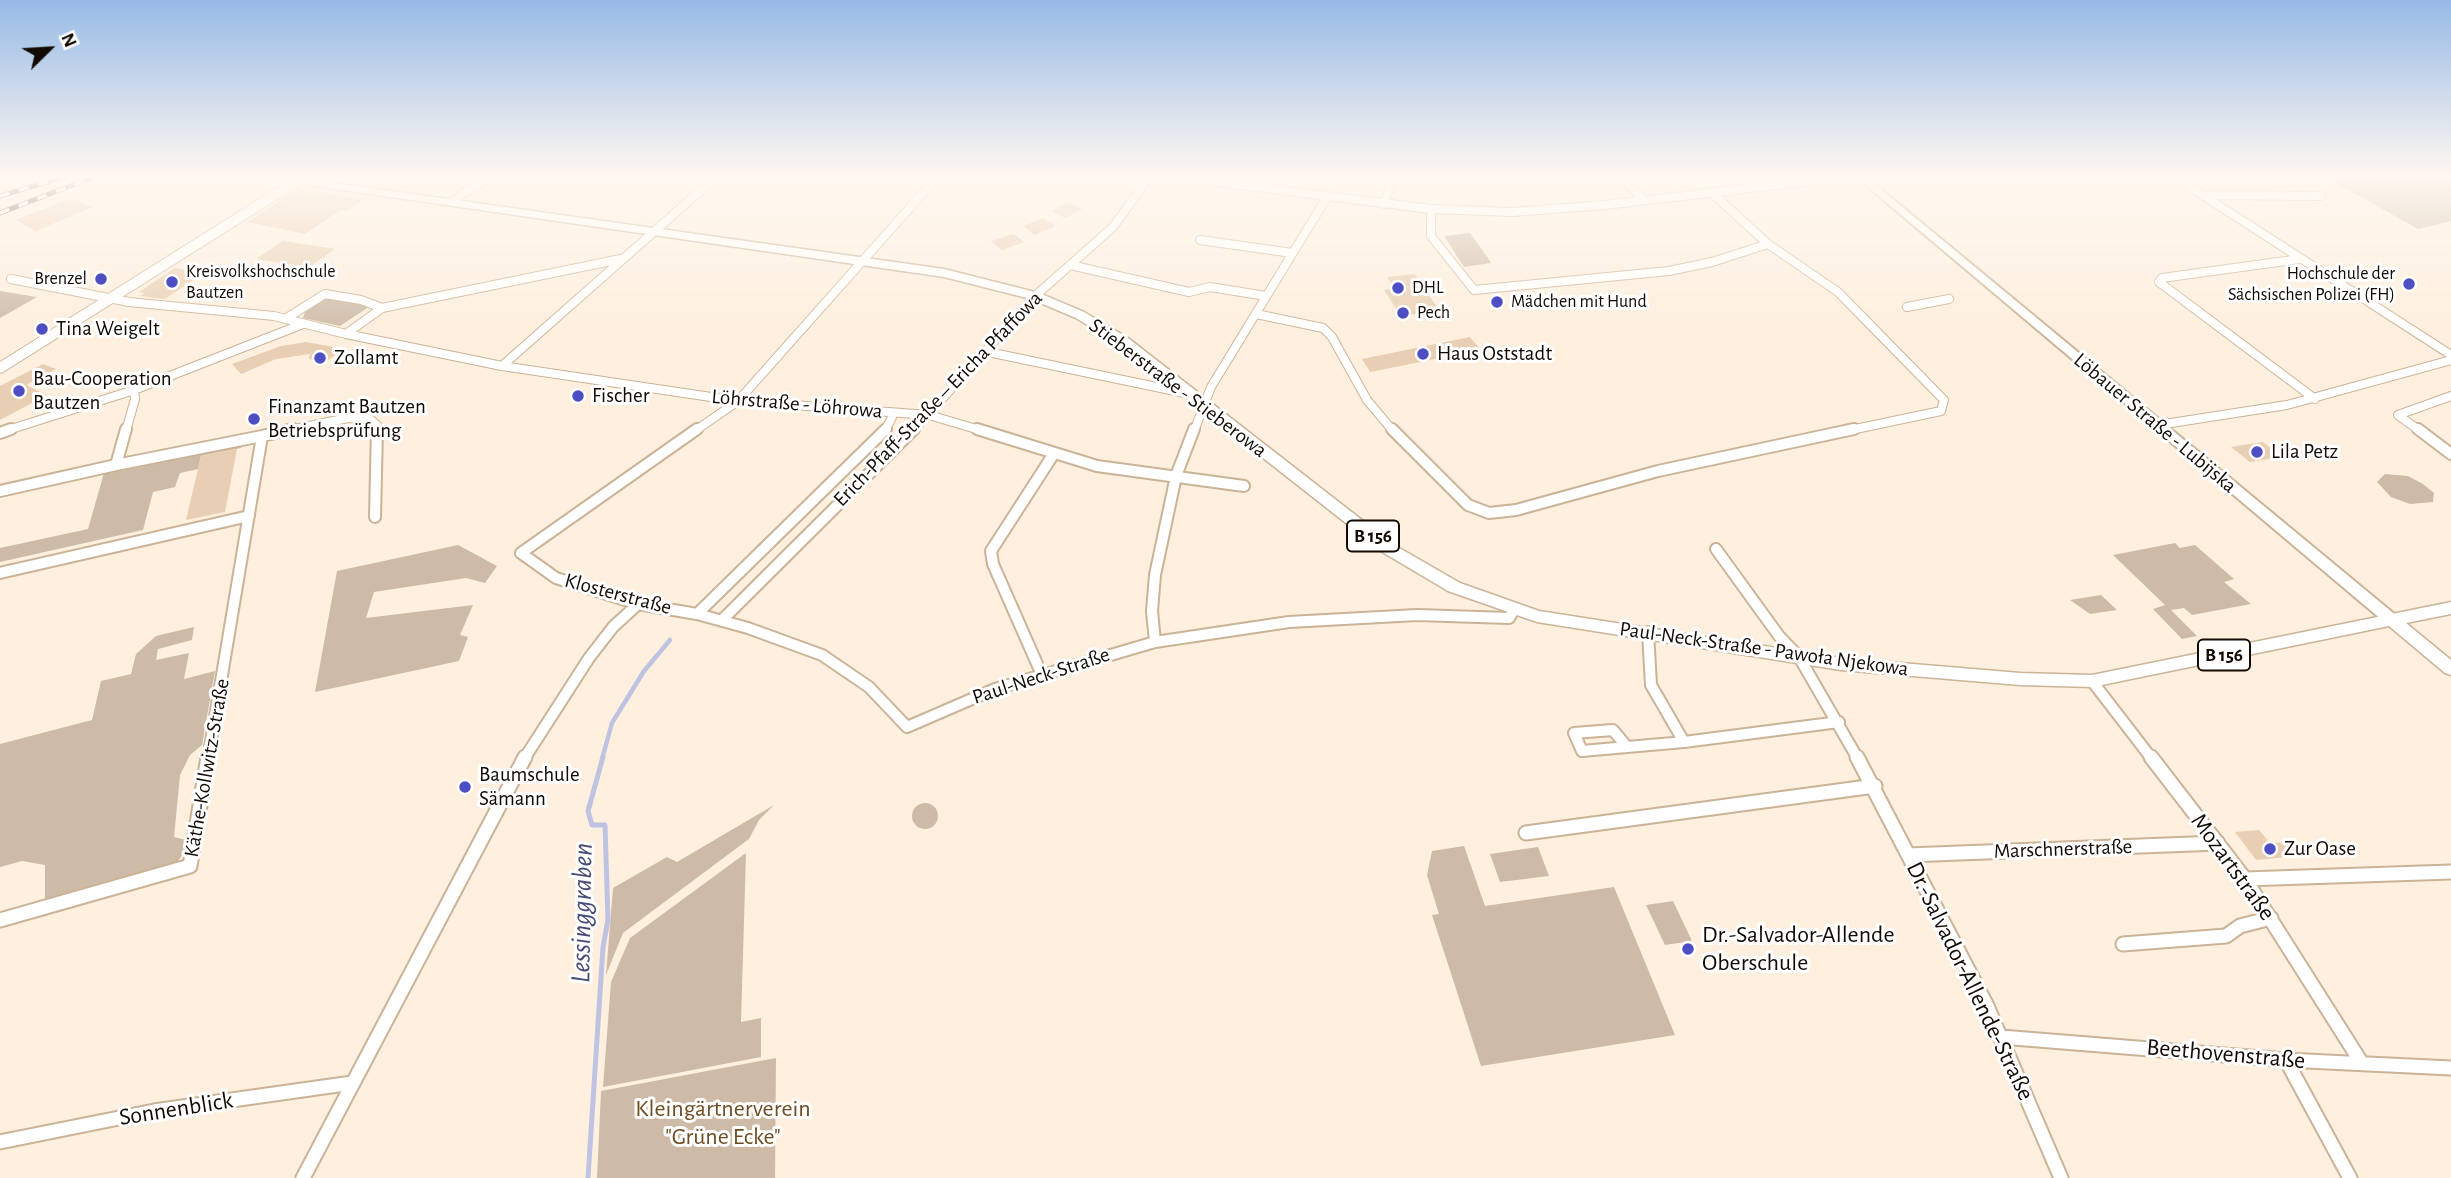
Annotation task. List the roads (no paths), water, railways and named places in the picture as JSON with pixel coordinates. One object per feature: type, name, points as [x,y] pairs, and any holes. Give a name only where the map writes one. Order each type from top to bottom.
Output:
[{"type":"main road","name":"Stieberstraße - Stieberowa","points":[[653,231],[969,278],[1035,296],[1080,315],[1123,341],[1389,549],[1454,587],[1514,610]]},
{"type":"main road","name":"Löbauer Straße - Lubijska","points":[[1926,231],[2451,669]]},
{"type":"main road","name":"B 156","points":[[2393,621],[2451,608]]},
{"type":"main road","name":"Paul-Neck-Straße - Pawoła Njekowa","points":[[1514,610],[1559,621],[1648,632],[1841,664],[2091,681],[2393,621]]},
{"type":"street","points":[[0,368],[217,231]]},
{"type":"street","points":[[502,366],[653,231]]},
{"type":"street","points":[[738,401],[889,231]]},
{"type":"street","name":"Erich-Pfaff-Straße – Ericha Pfaffowa","points":[[722,620],[929,415],[988,352],[1035,296],[1106,231]]},
{"type":"street","points":[[1155,642],[1152,611],[1155,575],[1177,476],[1212,387],[1306,231]]},
{"type":"street","points":[[1431,231],[1431,236],[1474,290],[1669,271],[1712,262],[1769,244]]},
{"type":"street","points":[[1256,314],[1323,328],[1332,337],[1367,400],[1402,442],[1468,505],[1489,513],[1516,510],[1658,471],[1941,411],[1944,400],[1939,393],[1838,292],[1754,231]]},
{"type":"street","points":[[2258,231],[2451,358]]},
{"type":"street","points":[[1200,240],[1292,253]]},
{"type":"street","points":[[346,334],[382,308],[621,259]]},
{"type":"street","points":[[2300,259],[2162,278],[2159,282],[2315,399]]},
{"type":"street","points":[[1070,265],[1189,292],[1210,287],[1266,296]]},
{"type":"street","name":"Löhrstraße - Löhrowa","points":[[11,279],[111,298],[285,319],[502,366],[738,401],[929,415],[1053,455],[1097,466],[1244,486]]},
{"type":"street","points":[[285,319],[325,294],[361,300],[382,308]]},
{"type":"street","points":[[1907,307],[1950,299]]},
{"type":"street","points":[[0,433],[134,390],[303,324]]},
{"type":"street","points":[[988,352],[1190,394]]},
{"type":"street","points":[[2158,425],[2315,399],[2451,358]]},
{"type":"street","points":[[116,465],[135,399],[134,390]]},
{"type":"street","points":[[2451,396],[2398,415],[2451,454]]},
{"type":"street","name":"Klosterstraße","points":[[738,401],[521,552],[556,578],[638,604],[722,620],[786,640],[822,655],[869,687],[907,727]]},
{"type":"street","name":"Erich-Pfaff-Straße – Ericha Pfaffowa","points":[[696,614],[888,428],[894,413]]},
{"type":"street","points":[[0,491],[348,418],[370,419],[377,425],[379,436],[375,517]]},
{"type":"street","name":"Käthe-Kollwitz-Straße","points":[[0,920],[190,866],[262,436]]},
{"type":"street","points":[[1042,675],[993,564],[991,551],[1053,455]]},
{"type":"street","points":[[0,573],[249,516]]},
{"type":"street","name":"Dr.-Salvador-Allende-Straße","points":[[1716,549],[1779,636],[1800,657],[1875,786],[2001,1037],[2061,1178]]},
{"type":"street","points":[[303,1178],[530,747],[589,658],[613,627],[638,604]]},
{"type":"street","name":"Paul-Neck-Straße - Pawoła Njekowa","points":[[1180,637],[1289,622],[1417,615],[1509,618],[1514,610]]},
{"type":"street","points":[[1648,632],[1651,685],[1684,742]]},
{"type":"street","name":"Paul-Neck-Straße","points":[[907,727],[964,701],[1042,675],[1180,637]]},
{"type":"street","name":"Mozartstraße","points":[[2091,681],[2245,879],[2361,1062]]},
{"type":"street","points":[[1627,747],[1839,722]]},
{"type":"street","points":[[1526,833],[1875,786]]},
{"type":"street","name":"Marschnerstraße","points":[[1908,855],[2218,843]]},
{"type":"street","points":[[2245,879],[2451,872]]},
{"type":"street","points":[[2123,944],[2226,936],[2240,926],[2271,918]]},
{"type":"street","name":"Beethovenstraße","points":[[2001,1037],[2286,1060],[2451,1068]]},
{"type":"street","points":[[2286,1060],[2350,1178]]},
{"type":"street","name":"Sonnenblick","points":[[0,1142],[152,1111],[352,1083]]},
{"type":"waterway","name":"Lessinggraben","points":[[602,759],[612,723],[644,671],[670,640]]},
{"type":"waterway","name":"Lessinggraben","points":[[588,1178],[603,947],[608,920],[605,825],[592,825],[588,811],[603,757]]},
{"type":"place","name":"Brenzel","points":[[101,279]]},
{"type":"place","name":"Kreisvolkshochschule Bautzen","points":[[172,282]]},
{"type":"place","name":"Hochschule der Sächsischen Polizei (FH)","points":[[2409,284]]},
{"type":"place","name":"DHL","points":[[1398,288]]},
{"type":"place","name":"Mädchen mit Hund","points":[[1497,302]]},
{"type":"place","name":"Pech","points":[[1403,313]]},
{"type":"place","name":"Tina Weigelt","points":[[42,329]]},
{"type":"place","name":"Haus Oststadt","points":[[1423,354]]},
{"type":"place","name":"Zollamt","points":[[320,358]]},
{"type":"place","name":"Bau-Cooperation Bautzen","points":[[19,391]]},
{"type":"place","name":"Fischer","points":[[578,396]]},
{"type":"place","name":"Finanzamt Bautzen Betriebsprüfung","points":[[254,419]]},
{"type":"place","name":"Lila Petz","points":[[2257,452]]},
{"type":"place","name":"Baumschule Sämann","points":[[465,787]]},
{"type":"place","name":"Zur Oase","points":[[2270,849]]},
{"type":"place","name":"Dr.-Salvador-Allende Oberschule","points":[[1688,949]]},
{"type":"park label","name":"Kleingärtnerverein \"Grüne Ecke\"","points":[[723,1123]]}]
